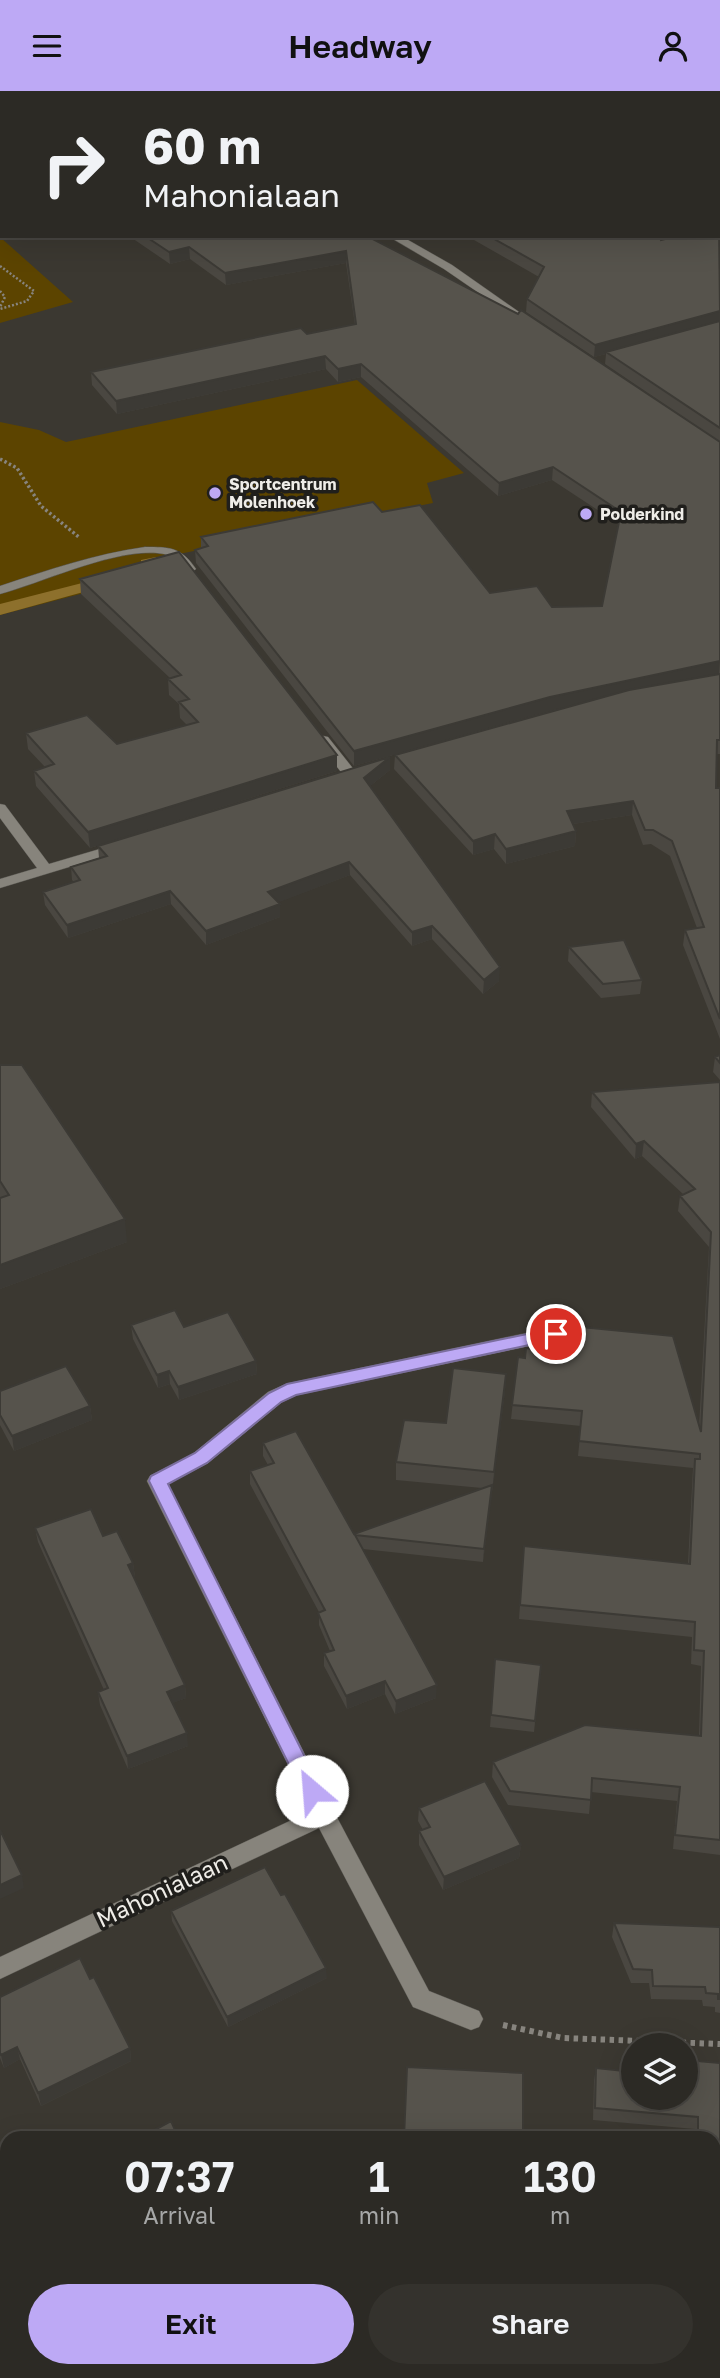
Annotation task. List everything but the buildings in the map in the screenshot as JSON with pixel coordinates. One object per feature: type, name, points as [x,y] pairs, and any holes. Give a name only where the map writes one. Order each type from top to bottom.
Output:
[{"type":"street","points":[[397,238],[448,267],[546,334]]},
{"type":"street","points":[[0,590],[129,551],[155,549],[178,554],[195,576]]},
{"type":"street","points":[[316,730],[350,774]]},
{"type":"street","points":[[0,807],[46,870]]},
{"type":"street","points":[[0,884],[138,841]]},
{"type":"street","points":[[471,2019],[421,1999],[324,1815],[158,1481],[201,1458],[275,1397],[293,1389],[556,1334]]},
{"type":"street","name":"Mahonialaan","points":[[0,1968],[324,1815]]},
{"type":"path","points":[[0,266],[34,291],[27,301],[0,308]]},
{"type":"path","points":[[0,291],[5,297],[0,308]]},
{"type":"path","points":[[0,459],[17,468],[41,506],[104,558]]},
{"type":"path","points":[[471,2019],[563,2038],[720,2044]]},
{"type":"shaded area","points":[[0,238],[1,238],[73,302],[0,323]]},
{"type":"shaded area","name":"Sportcentrum Molenhoek","points":[[357,380],[464,473],[427,483],[433,503],[179,554],[172,570],[0,615],[0,422],[39,430],[66,442]]},
{"type":"shaded area","points":[[156,557],[161,564],[87,591],[0,615],[0,604],[86,582],[141,563],[141,560]]},
{"type":"place","name":"Sportcentrum Molenhoek","points":[[215,493]]},
{"type":"place","name":"Polderkind","points":[[586,514]]},
{"type":"route","points":[[312,1791],[158,1481],[201,1458],[275,1397],[293,1389],[556,1334]]}]
